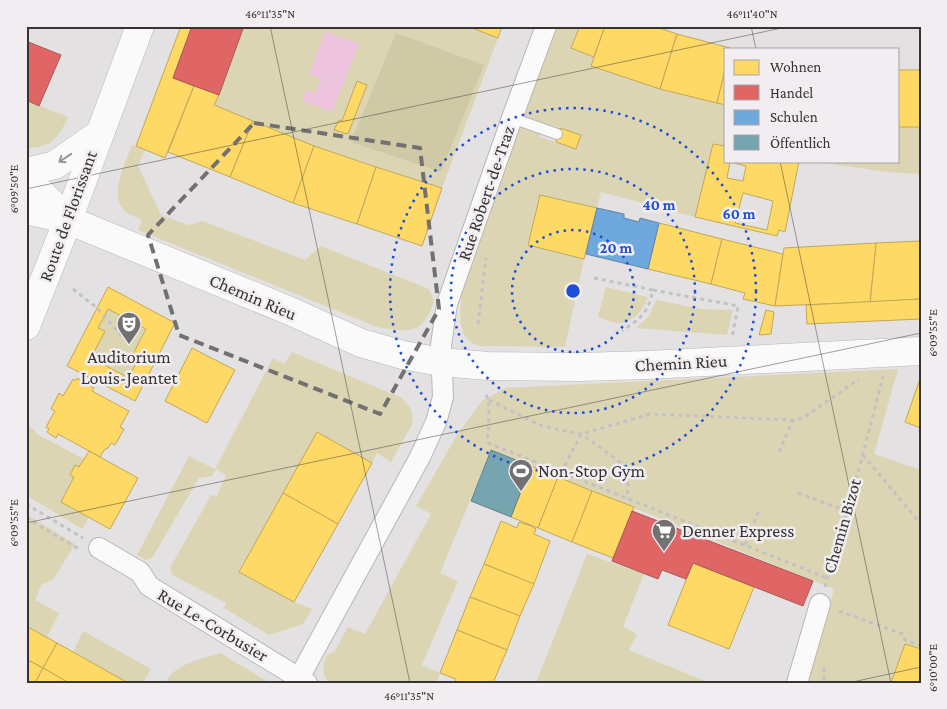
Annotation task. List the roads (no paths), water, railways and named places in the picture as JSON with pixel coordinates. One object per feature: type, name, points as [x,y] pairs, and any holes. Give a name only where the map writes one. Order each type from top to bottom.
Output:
[{"type":"main road","name":"Route de Florissant","points":[[26,326],[68,220],[140,26]]},
{"type":"main road","name":"Route de Florissant","points":[[26,172],[55,165],[99,134]]},
{"type":"main road","points":[[26,181],[68,220]]},
{"type":"main road","points":[[26,210],[68,220]]},
{"type":"main road","name":"Chemin Rieu","points":[[68,220],[282,308],[361,343],[402,355],[442,362],[488,366],[618,366],[921,351]]},
{"type":"street","name":"Rue Robert-de-Traz","points":[[442,362],[441,345],[447,304],[546,26]]},
{"type":"street","points":[[303,680],[420,457],[436,422],[443,397],[442,362]]},
{"type":"street","name":"Rue Le-Corbusier","points":[[96,546],[140,572],[149,586],[303,680]]},
{"type":"street","points":[[797,683],[826,606]]},
{"type":"lane","points":[[512,118],[557,134]]},
{"type":"place","name":"Auditorium Louis-Jeantet","points":[[129,345]]},
{"type":"place","name":"Non-Stop Gym","points":[[521,492]]},
{"type":"place","name":"Denner Express","points":[[664,552]]}]
